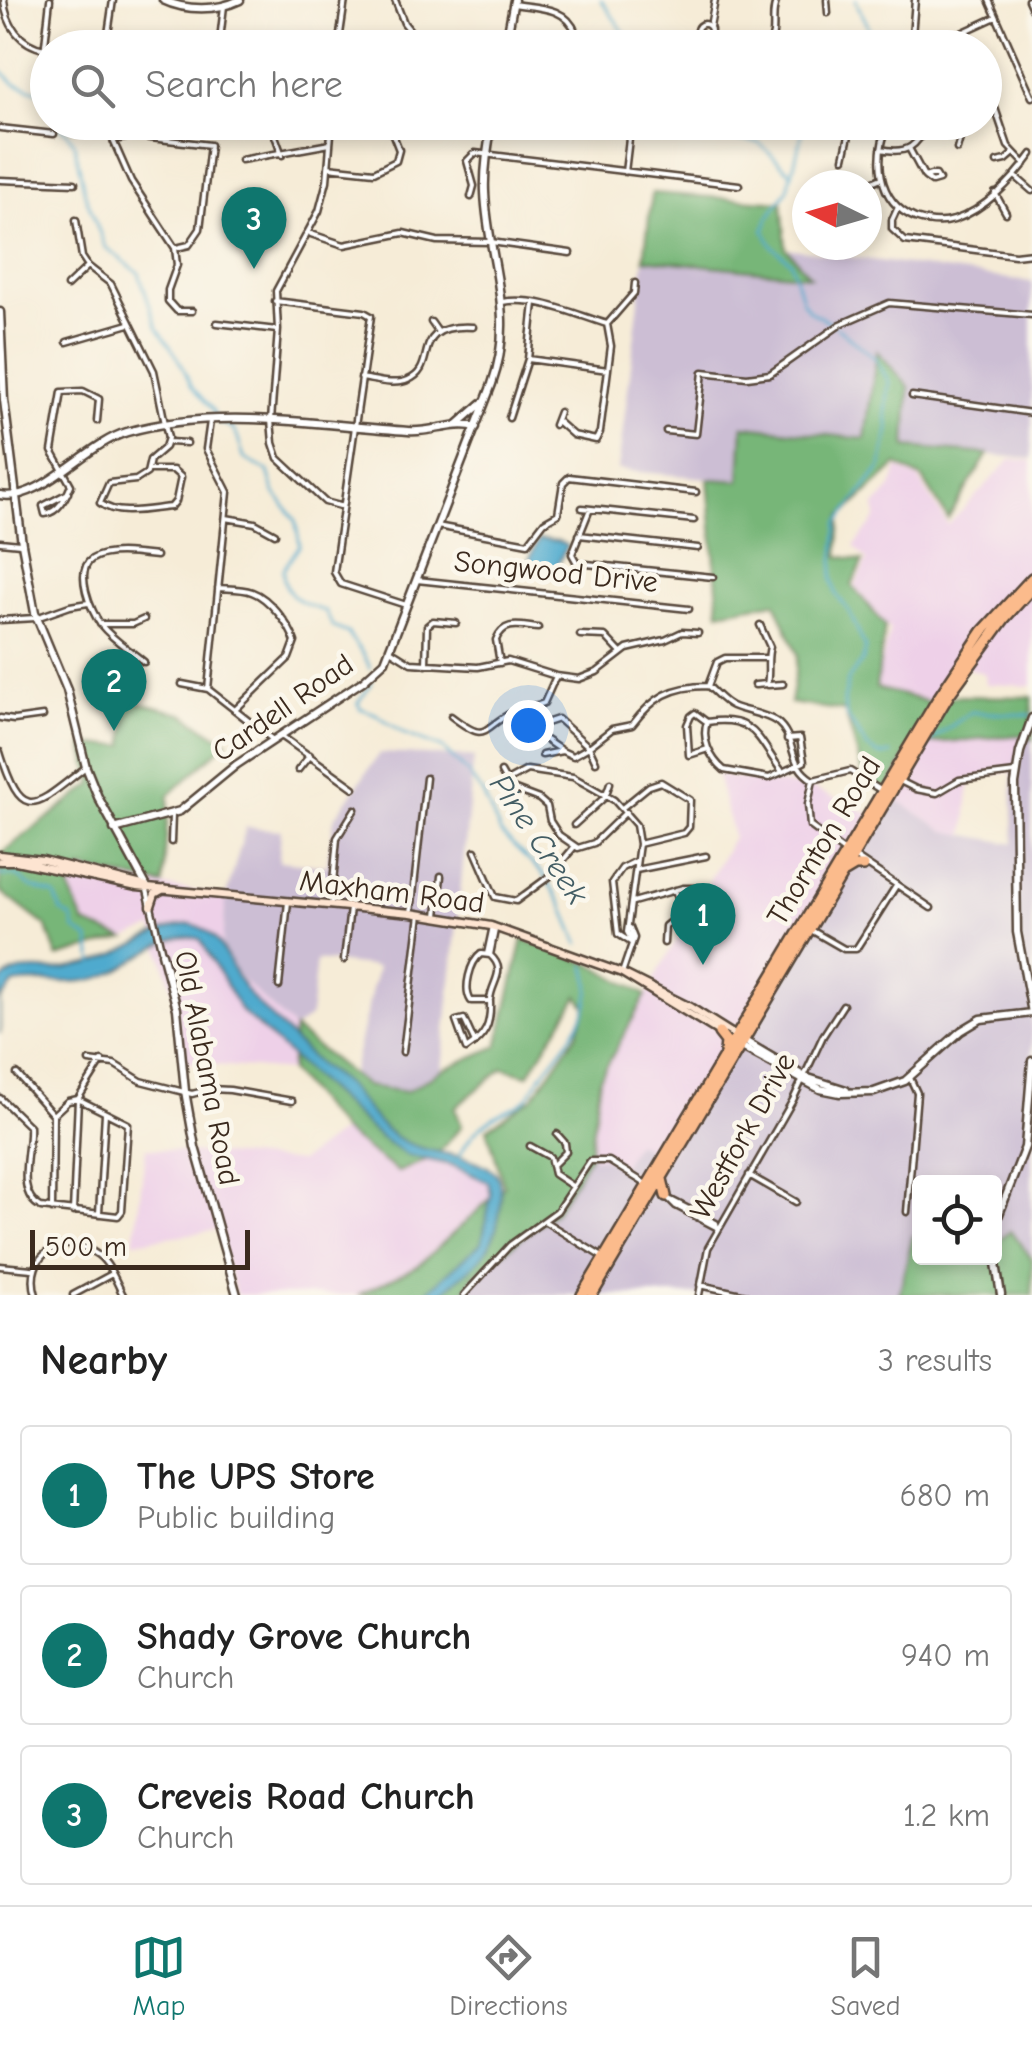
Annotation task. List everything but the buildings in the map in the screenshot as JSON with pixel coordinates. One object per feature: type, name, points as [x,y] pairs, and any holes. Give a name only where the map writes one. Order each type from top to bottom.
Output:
[{"type":"highway","name":"Thornton Road","points":[[738,1041],[744,1024],[859,861],[882,792],[966,655],[990,622],[1032,578]]},
{"type":"highway","name":"Thornton Road","points":[[582,1295],[662,1176],[738,1041],[840,878],[859,861],[863,838],[958,681],[1032,588]]},
{"type":"highway","points":[[744,1024],[736,1030],[722,1030],[729,1057],[750,1052]]},
{"type":"highway","name":"Thornton Road","points":[[592,1295],[729,1057]]},
{"type":"highway","points":[[662,1176],[668,1198]]},
{"type":"main road","name":"Maxham Road","points":[[0,858],[44,860],[147,886]]},
{"type":"main road","name":"Maxham Road","points":[[0,858],[164,889],[415,913],[495,927],[623,974],[688,1007],[738,1041]]},
{"type":"main road","points":[[150,906],[155,894],[164,889]]},
{"type":"main road","name":"Maxham Road","points":[[623,974],[722,1030]]},
{"type":"main road","points":[[660,998],[688,1007]]},
{"type":"street","points":[[4,0],[8,18],[22,40],[30,43]]},
{"type":"street","points":[[46,30],[50,0]]},
{"type":"street","points":[[109,30],[113,0]]},
{"type":"street","points":[[164,0],[181,7],[224,6],[240,0]]},
{"type":"street","points":[[341,30],[345,0]]},
{"type":"street","points":[[396,0],[410,30]]},
{"type":"street","points":[[710,27],[715,0]]},
{"type":"street","points":[[773,30],[777,0]]},
{"type":"street","points":[[827,0],[828,13]]},
{"type":"street","points":[[912,30],[915,0]]},
{"type":"street","points":[[989,0],[1032,96]]},
{"type":"street","points":[[509,30],[514,2],[561,12],[575,30]]},
{"type":"street","points":[[221,30],[224,6]]},
{"type":"street","points":[[972,30],[996,16]]},
{"type":"street","points":[[0,128],[30,131]]},
{"type":"street","points":[[1002,134],[1025,164]]},
{"type":"street","points":[[114,140],[131,181],[175,248],[178,266],[168,290],[168,302],[180,313],[192,311]]},
{"type":"street","points":[[172,140],[210,144],[200,228],[190,244],[175,248]]},
{"type":"street","points":[[277,140],[282,155]]},
{"type":"street","points":[[330,140],[320,212],[279,282],[274,302],[278,330],[271,420],[272,443],[278,458],[326,502],[342,506]]},
{"type":"street","points":[[328,166],[374,172],[396,162],[400,150],[396,140]]},
{"type":"street","name":"Cardell Road","points":[[114,829],[172,815],[192,803],[236,765],[367,678],[390,650],[503,345],[502,302],[485,194],[489,140]]},
{"type":"street","points":[[625,172],[629,140]]},
{"type":"street","points":[[844,158],[848,140]]},
{"type":"street","points":[[881,170],[883,140]]},
{"type":"street","points":[[881,149],[897,153],[910,150],[921,140]]},
{"type":"street","points":[[957,150],[960,140]]},
{"type":"street","points":[[241,160],[330,144]]},
{"type":"street","points":[[910,150],[925,177]]},
{"type":"street","points":[[997,162],[1014,153]]},
{"type":"street","points":[[470,197],[474,186],[469,156],[487,154],[739,185]]},
{"type":"street","points":[[882,181],[898,207],[924,220],[950,222],[995,194],[1032,154]]},
{"type":"street","points":[[1014,176],[1032,190]]},
{"type":"street","points":[[0,180],[75,183]]},
{"type":"street","points":[[995,194],[1006,212]]},
{"type":"street","points":[[898,207],[892,229],[904,241],[1015,256],[1032,253]]},
{"type":"street","points":[[76,220],[82,257],[111,284],[160,386],[168,442]]},
{"type":"street","points":[[309,233],[344,245],[404,233],[437,240],[491,242],[570,253]]},
{"type":"street","points":[[67,286],[88,266]]},
{"type":"street","points":[[607,324],[634,293],[635,283]]},
{"type":"street","points":[[502,302],[523,299],[607,324]]},
{"type":"street","points":[[274,302],[368,313],[371,319],[334,563],[338,582],[407,606]]},
{"type":"street","points":[[509,418],[528,359],[534,303]]},
{"type":"street","points":[[666,431],[696,434],[702,372],[747,377],[770,374],[841,324],[889,303],[1032,314]]},
{"type":"street","points":[[0,312],[3,414],[36,618],[67,690],[86,768],[114,829],[147,886]]},
{"type":"street","points":[[218,322],[278,330]]},
{"type":"street","points":[[430,322],[438,332]]},
{"type":"street","points":[[67,342],[131,324]]},
{"type":"street","points":[[558,412],[555,422],[573,435],[596,440],[602,424],[612,335],[607,324]]},
{"type":"street","points":[[361,378],[411,380],[422,368],[427,346],[438,332],[451,326],[473,326]]},
{"type":"street","points":[[528,359],[608,370]]},
{"type":"street","points":[[68,492],[43,506],[45,514],[56,509],[68,492],[71,484],[52,451],[62,392],[83,391],[99,399],[97,421]]},
{"type":"street","points":[[912,396],[1032,412]]},
{"type":"street","points":[[458,424],[486,398]]},
{"type":"street","points":[[0,495],[17,497],[115,436],[166,425],[271,420],[429,432],[458,424],[476,426]]},
{"type":"street","points":[[208,690],[228,490],[206,449],[210,421]]},
{"type":"street","points":[[168,442],[187,444]]},
{"type":"street","points":[[150,470],[150,460],[168,442]]},
{"type":"street","points":[[150,470],[173,470],[180,476],[176,502],[171,507],[113,510],[96,502],[109,483],[136,480],[150,470]]},
{"type":"street","points":[[437,526],[528,543],[544,522],[558,514],[563,483],[569,477],[696,492]]},
{"type":"street","points":[[582,508],[694,520]]},
{"type":"street","points":[[590,509],[572,554],[577,563],[713,577]]},
{"type":"street","points":[[226,518],[255,524],[275,534]]},
{"type":"street","points":[[579,535],[698,548]]},
{"type":"street","points":[[0,542],[22,544]]},
{"type":"street","points":[[144,662],[100,624],[88,603],[86,567],[92,559],[107,555],[156,556]]},
{"type":"street","name":"Songwood Drive","points":[[417,580],[690,609]]},
{"type":"street","points":[[218,588],[260,596],[288,625],[294,642],[289,658],[236,709]]},
{"type":"street","points":[[0,620],[36,618],[88,603]]},
{"type":"street","points":[[100,624],[133,624],[144,619]]},
{"type":"street","points":[[426,664],[427,626],[432,622],[456,623]]},
{"type":"street","points":[[500,662],[496,640],[502,629],[515,625],[538,628]]},
{"type":"street","points":[[760,626],[770,647],[766,658],[767,684]]},
{"type":"street","points":[[390,650],[411,663],[478,668],[514,662],[570,679],[588,677],[620,652],[682,632],[698,633]]},
{"type":"street","points":[[580,635],[604,636],[620,652]]},
{"type":"street","points":[[708,686],[717,662],[725,658],[766,658]]},
{"type":"street","points":[[450,716],[471,730],[485,731],[516,710],[544,703],[556,676]]},
{"type":"street","points":[[182,684],[208,690],[354,788]]},
{"type":"street","points":[[755,685],[783,684]]},
{"type":"street","points":[[596,762],[590,747],[558,719],[543,724],[539,738],[573,756],[590,747],[612,728],[632,724],[649,702],[660,696],[708,686],[728,704],[776,722],[788,739],[796,766],[814,780]]},
{"type":"street","points":[[708,749],[689,754],[690,716],[695,713],[707,722],[729,720],[746,724],[766,743],[782,770]]},
{"type":"street","points":[[0,718],[43,716]]},
{"type":"street","points":[[1032,718],[1015,773],[1017,932],[1032,1013]]},
{"type":"street","points":[[707,722],[704,730],[708,749],[716,763],[730,772],[769,778],[804,762],[800,738],[788,739]]},
{"type":"street","points":[[0,752],[16,794],[27,801],[43,800],[86,768]]},
{"type":"street","points":[[542,755],[562,752]]},
{"type":"street","points":[[298,770],[310,755]]},
{"type":"street","points":[[506,782],[517,773],[532,770],[537,774],[573,777],[614,800],[636,825],[640,844],[630,928],[632,942],[623,974]]},
{"type":"street","points":[[814,780],[850,771],[882,792]]},
{"type":"street","points":[[502,772],[515,791],[539,798],[547,806],[552,826],[584,849],[649,786],[661,782],[690,800],[689,826],[684,833],[640,844]]},
{"type":"street","points":[[898,780],[937,793],[962,779],[1015,773]]},
{"type":"street","points":[[404,1052],[426,778]]},
{"type":"street","points":[[814,780],[808,804],[810,826],[932,908]]},
{"type":"street","points":[[574,825],[605,797],[610,784]]},
{"type":"street","points":[[331,906],[338,838],[355,810]]},
{"type":"street","points":[[171,842],[172,815]]},
{"type":"street","points":[[476,851],[494,897],[516,901],[550,876],[575,846]]},
{"type":"street","points":[[636,870],[706,856]]},
{"type":"street","points":[[632,942],[618,934],[612,882],[622,868],[636,862]]},
{"type":"street","points":[[127,880],[136,874],[136,864]]},
{"type":"street","points":[[437,916],[441,876]]},
{"type":"street","name":"Old Alabama Road","points":[[147,886],[177,1010],[185,1091],[197,1154],[237,1295]]},
{"type":"street","points":[[810,929],[846,950],[857,948],[896,886]]},
{"type":"street","points":[[633,902],[700,888]]},
{"type":"street","points":[[664,943],[665,926],[682,912],[676,890]]},
{"type":"street","points":[[279,986],[288,902]]},
{"type":"street","points":[[344,960],[350,908]]},
{"type":"street","points":[[488,955],[495,927]]},
{"type":"street","points":[[475,1043],[464,1019],[456,1020],[466,1049],[482,1040],[490,1022],[492,988],[499,973],[496,961],[488,955],[476,957],[467,998],[490,1001]]},
{"type":"street","name":"Westfork Drive","points":[[699,1295],[705,1254],[717,1227],[843,1005]]},
{"type":"street","name":"Maxham Road","points":[[738,1041],[750,1052],[830,1091],[885,1090],[910,1078],[972,1024],[991,1016],[1032,1013]]},
{"type":"street","name":"Maxham Road","points":[[738,1041],[803,1080]]},
{"type":"street","points":[[89,1061],[102,1061],[130,1071],[141,1080],[192,1094],[230,1090],[292,1101]]},
{"type":"street","points":[[74,1212],[78,1098],[102,1061]]},
{"type":"street","points":[[1002,1205],[1029,1128],[1032,1062]]},
{"type":"street","points":[[17,1074],[53,1115],[52,1209]]},
{"type":"street","points":[[907,1212],[918,1093],[910,1078]]},
{"type":"street","points":[[0,1098],[28,1126],[28,1196],[36,1206],[118,1216],[122,1210],[128,1124],[78,1098]]},
{"type":"street","points":[[53,1115],[78,1098]]},
{"type":"street","points":[[98,1215],[105,1113]]},
{"type":"street","points":[[552,1165],[566,1152],[565,1143],[556,1134]]},
{"type":"street","points":[[530,1146],[550,1157],[554,1174],[572,1186]]},
{"type":"street","points":[[464,1295],[490,1264],[557,1211],[585,1164],[596,1158],[609,1161],[676,1206],[717,1227]]},
{"type":"street","points":[[749,1175],[796,1202]]},
{"type":"street","points":[[543,1220],[604,1258]]},
{"type":"street","points":[[36,1295],[32,1269],[40,1257],[52,1249],[73,1245],[94,1252],[124,1295]]},
{"type":"street","points":[[996,1265],[1001,1295]]},
{"type":"street","points":[[0,1266],[32,1269]]},
{"type":"street","points":[[73,1295],[112,1274]]},
{"type":"street","points":[[700,1286],[746,1295]]},
{"type":"shaded area","points":[[644,259],[809,276],[796,260],[873,260],[1032,282],[1032,459],[906,447],[908,387],[876,353],[865,439],[743,426],[740,481],[618,470]]},
{"type":"shaded area","points":[[1011,459],[1032,461],[1032,686],[986,684],[985,674],[956,664],[933,703],[875,688],[890,630],[855,586],[867,560],[854,546],[876,518],[875,506],[892,487],[898,468],[919,479],[948,525]]},
{"type":"shaded area","points":[[1022,735],[1012,771],[970,779],[965,835],[945,831],[886,793],[911,746]]},
{"type":"shaded area","points":[[1022,735],[1032,739],[1032,1259],[1011,1232],[1002,1239],[1002,1175],[912,1175],[912,1241],[899,1295],[462,1295],[473,1276],[555,1212],[589,1157],[604,1158],[621,1167],[636,1142],[665,1159],[886,793],[945,831],[1014,844],[1012,771]]},
{"type":"shaded area","points":[[380,753],[474,757],[442,1070],[406,1092],[366,1086],[352,1075],[377,967],[316,960],[310,1017],[294,1029],[221,959],[226,896],[246,827],[281,830],[279,861],[327,866],[334,819]]},
{"type":"shaded area","points":[[717,775],[814,789],[873,815],[666,1160],[621,1167],[604,1158],[589,1157],[600,1078],[733,837]]},
{"type":"shaded area","points":[[82,869],[226,896],[221,959],[294,1029],[290,1071],[183,1062],[175,998],[153,928],[125,939],[85,924],[68,889]]},
{"type":"shaded area","points":[[342,1131],[397,1172],[435,1156],[504,1186],[418,1266],[358,1295],[236,1295],[217,1230],[134,1242],[146,1148],[300,1162]]},
{"type":"green space","points":[[652,193],[782,202],[786,248],[792,260],[810,276],[644,259]]},
{"type":"green space","points":[[877,351],[909,387],[906,447],[988,454],[948,519],[923,479],[897,465],[841,517],[838,556],[863,561],[852,585],[885,626],[876,688],[933,703],[956,696],[1032,697],[1032,739],[1022,735],[912,745],[886,793],[864,778],[845,711],[790,703],[798,655],[775,602],[719,612],[708,479],[740,481],[743,426],[865,439]]},
{"type":"green space","points":[[125,699],[183,714],[227,742],[169,795],[163,885],[82,869],[69,888],[85,924],[125,939],[57,957],[47,927],[0,891],[0,854],[93,784],[83,746],[125,745]]},
{"type":"green space","points":[[523,939],[595,966],[646,995],[600,1078],[589,1157],[555,1212],[473,1276],[462,1295],[358,1295],[418,1266],[504,1186],[487,1129],[533,1097],[578,1032],[586,1007],[578,996],[528,1075],[503,1068],[455,1108],[462,1126],[435,1156],[398,1172],[342,1131],[290,1071],[294,1029],[366,1086],[406,1092],[442,1070],[498,1046]]},
{"type":"green space","points":[[1010,1231],[1032,1259],[1032,1295],[899,1295],[912,1240],[912,1265],[1002,1265],[1002,1238]]},
{"type":"water","points":[[539,539],[567,546],[552,576],[524,570]]},
{"type":"water","points":[[190,924],[202,928],[219,944],[252,998],[317,1063],[344,1083],[389,1132],[421,1148],[474,1160],[496,1173],[501,1204],[488,1249],[440,1295],[423,1295],[482,1242],[491,1194],[488,1182],[452,1165],[406,1155],[378,1136],[241,1011],[200,939],[167,942],[103,977],[78,982],[14,984],[0,1001],[0,982],[14,973],[89,964],[177,927]]},
{"type":"waterway","points":[[601,0],[622,30]]},
{"type":"waterway","points":[[856,0],[869,30]]},
{"type":"waterway","name":"Pine Creek","points":[[0,69],[14,83],[30,89]]},
{"type":"waterway","name":"Pine Creek","points":[[72,140],[85,194],[105,247],[139,273],[157,327],[215,418]]},
{"type":"waterway","points":[[740,140],[759,143],[790,172]]},
{"type":"waterway","points":[[800,140],[788,189],[764,230],[772,246],[791,262],[809,311],[835,325]]},
{"type":"waterway","points":[[838,328],[876,359],[889,382],[889,429],[881,467],[838,523],[832,578],[836,594],[849,611],[865,647],[863,660],[848,680],[846,715],[868,748],[879,755],[891,754]]},
{"type":"waterway","name":"Pine Creek","points":[[218,423],[235,431],[245,459],[268,471],[274,492],[295,519],[300,545],[283,570],[286,586],[302,602],[325,611],[333,627],[348,633],[370,669]]},
{"type":"waterway","name":"Pine Creek","points":[[371,677],[371,685],[358,702],[360,708],[405,734],[442,748],[467,772],[483,794],[501,834],[543,874],[563,906],[579,944]]},
{"type":"waterway","points":[[929,742],[971,712],[1031,715]]},
{"type":"waterway","points":[[0,875],[18,876],[31,887],[55,895],[61,911],[72,918],[75,930],[89,939],[94,964]]},
{"type":"waterway","name":"Pine Creek","points":[[458,1160],[483,1125],[525,1100],[571,1037],[589,996],[585,965]]},
{"type":"place","name":"Creveis Road Church","points":[[254,269]]},
{"type":"place","name":"Shady Grove Church","points":[[114,731]]},
{"type":"place","name":"The UPS Store","points":[[703,965]]}]
